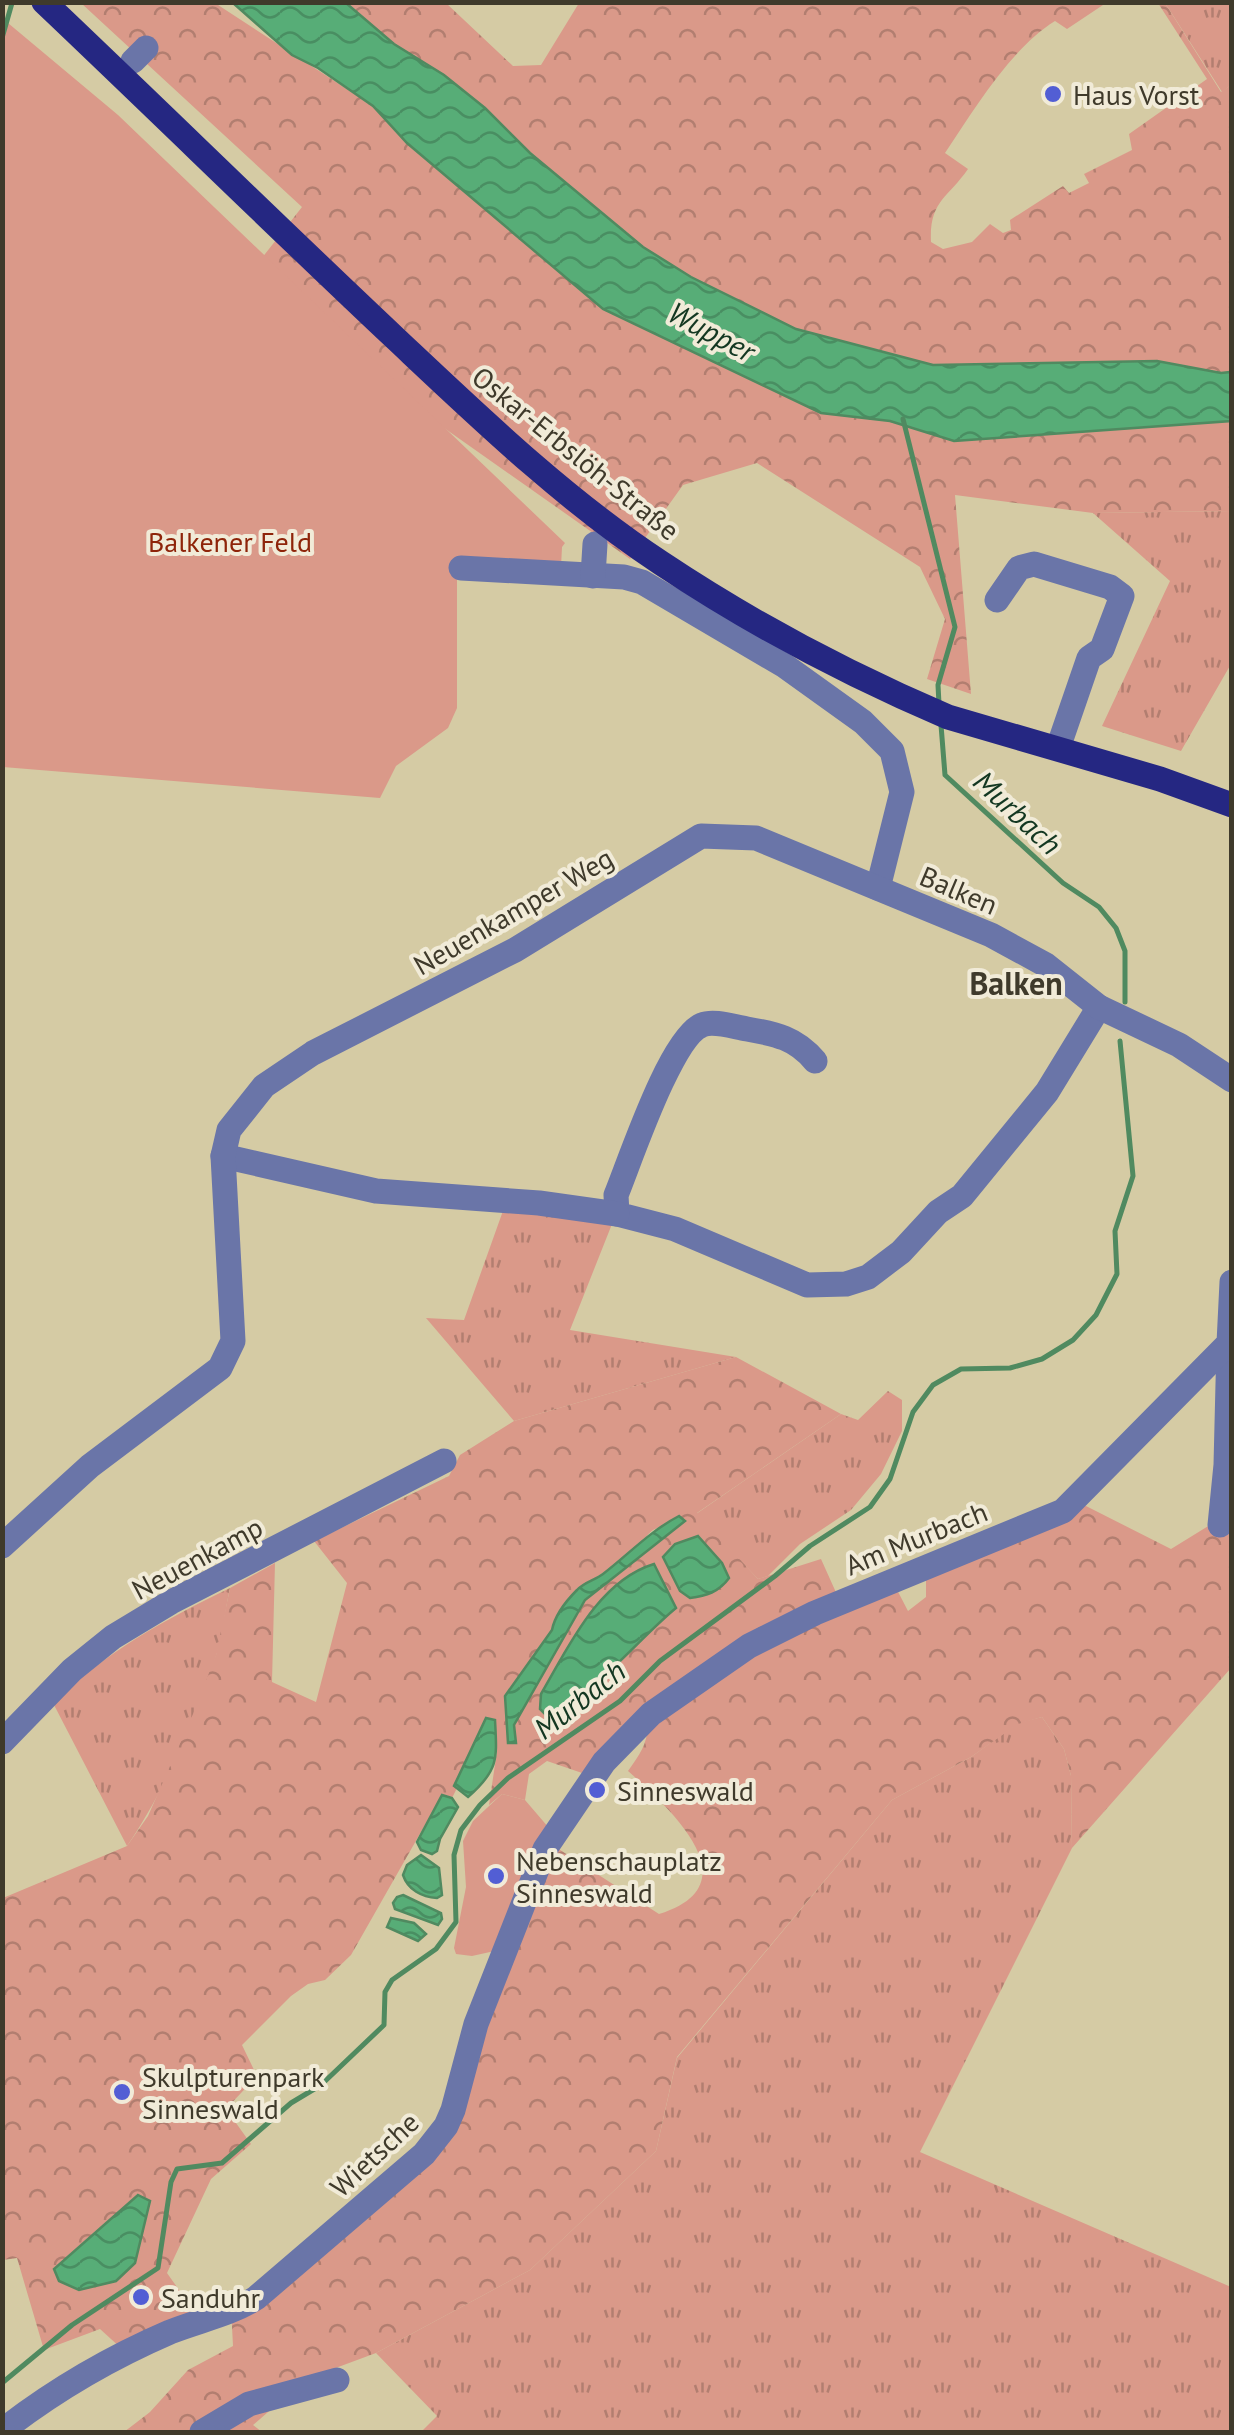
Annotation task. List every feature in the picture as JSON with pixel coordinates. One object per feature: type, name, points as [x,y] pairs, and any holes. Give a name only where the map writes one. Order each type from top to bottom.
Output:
[{"type":"main road","name":"Oskar-Erbslöh-Straße","points":[[44,2],[470,408],[595,516],[659,562],[807,651],[922,706],[1160,779],[1232,806]]},
{"type":"street","points":[[593,576],[595,544]]},
{"type":"street","points":[[996,600],[1019,568],[1034,564],[1110,587],[1122,596],[1102,649],[1088,658],[1058,748]]},
{"type":"street","name":"Balken","points":[[461,568],[624,577],[642,582],[756,648],[862,722],[892,751],[902,792],[878,888],[1019,949],[1099,1007],[1179,1046],[1232,1080]]},
{"type":"street","name":"Neuenkamper Weg","points":[[2,1546],[90,1466],[220,1368],[233,1341],[223,1156],[229,1130],[264,1086],[313,1053],[515,950],[702,836],[756,838],[878,888]]},
{"type":"street","points":[[223,1156],[376,1191],[616,1214],[675,1230],[807,1285],[846,1284],[868,1276],[902,1252],[938,1212],[962,1196],[1047,1092],[1099,1007]]},
{"type":"street","points":[[616,1214],[616,1195],[672,1058],[690,1032],[705,1023],[760,1031],[801,1044],[815,1061]]},
{"type":"street","points":[[1220,1525],[1232,1282]]},
{"type":"street","name":"Am Murbach","points":[[604,1762],[651,1714],[749,1646],[832,1606],[1063,1511],[1229,1342]]},
{"type":"street","name":"Neuenkamp","points":[[2,1742],[72,1670],[113,1638],[171,1602],[444,1461]]},
{"type":"street","name":"Wietsche","points":[[2,2431],[32,2408],[141,2346],[240,2309],[437,2140],[453,2110],[476,2024],[545,1849],[604,1762]]},
{"type":"street","points":[[202,2432],[249,2404],[337,2380]]},
{"type":"green space","points":[[81,3],[215,3],[373,106],[407,143],[603,309],[821,413],[890,421],[954,441],[1231,421],[1231,511],[1093,513],[955,495],[971,694],[927,679],[945,619],[920,567],[757,463],[683,485],[630,559],[369,375],[254,268],[302,207]]},
{"type":"green space","points":[[346,3],[446,3],[513,66],[541,65],[579,3],[1106,3],[1067,29],[1055,21],[1023,47],[994,81],[945,153],[968,169],[933,217],[931,242],[943,249],[972,242],[990,224],[1003,233],[1011,230],[1010,220],[1063,186],[1069,193],[1089,183],[1084,174],[1132,150],[1129,134],[1207,79],[1158,3],[1165,3],[1221,92],[1231,85],[1231,372],[1157,361],[933,365],[796,329],[691,277],[643,247],[529,153],[485,108],[444,75],[394,44]]},
{"type":"green space","points":[[1165,3],[1231,3],[1231,85],[1222,92]]},
{"type":"green space","name":"Balkener Feld","points":[[2,18],[118,115],[565,543],[561,567],[457,575],[457,708],[448,728],[396,766],[380,798],[3,767]]},
{"type":"green space","points":[[1231,511],[1231,664],[1181,751],[1102,726],[1170,581],[1093,513]]},
{"type":"green space","points":[[504,1208],[612,1224],[570,1330],[736,1357],[514,1421],[426,1318],[464,1320]]},
{"type":"green space","points":[[736,1357],[841,1414],[697,1513],[758,1579],[821,1559],[843,1608],[894,1584],[908,1611],[926,1597],[926,1574],[1040,1514],[1086,1506],[1171,1549],[1231,1512],[1231,1668],[1072,1848],[1071,1776],[1064,1749],[1042,1717],[1018,1724],[971,1757],[892,1800],[677,2057],[656,2151],[530,2270],[376,2353],[306,2379],[253,2425],[262,2432],[124,2432],[150,2412],[188,2370],[233,2346],[231,2307],[456,2123],[481,2039],[554,1846],[659,1914],[687,1901],[700,1884],[702,1865],[681,1824],[628,1771],[644,1746],[647,1717],[582,1773],[547,1761],[529,1774],[525,1800],[502,1794],[489,1805],[497,1751],[454,1785],[457,1788],[452,1798],[442,1795],[351,1955],[325,1980],[308,1984],[291,1996],[242,2045],[257,2076],[226,2109],[251,2144],[211,2179],[167,2273],[194,2311],[122,2349],[100,2329],[44,2350],[17,2258],[3,2260],[3,1898],[127,1846],[148,1816],[193,1714],[216,1655],[230,1588],[275,1563],[272,1682],[316,1702],[347,1583],[314,1541],[449,1476],[460,1455],[514,1421]],"holes":[[[684,1520],[585,1600],[514,1725],[505,1696],[552,1630],[565,1603],[625,1558],[653,1530]],[[642,1568],[676,1607],[558,1710],[541,1694],[551,1676],[596,1609]]]},
{"type":"green space","points":[[888,1391],[902,1400],[902,1431],[881,1474],[851,1510],[800,1544],[768,1576],[758,1579],[696,1514],[841,1414],[858,1420]]},
{"type":"green space","points":[[230,1588],[218,1648],[199,1704],[166,1779],[127,1846],[53,1703],[137,1638]]},
{"type":"green space","points":[[1042,1717],[1064,1749],[1071,1776],[1072,1848],[920,2152],[1231,2287],[1231,2432],[421,2432],[437,2416],[376,2353],[530,2270],[656,2151],[677,2058],[892,1800],[971,1757],[1018,1723]]},
{"type":"green space","name":"Nebenschauplatz Sinneswald","points":[[502,1794],[525,1800],[549,1828],[499,1950],[472,1956],[456,1954],[466,1887],[463,1841],[473,1821]]},
{"type":"water","name":"Wupper","points":[[233,3],[346,3],[394,44],[444,75],[485,108],[530,153],[643,247],[691,277],[796,329],[933,365],[1157,361],[1231,372],[1231,421],[954,441],[890,421],[821,413],[603,309],[407,143],[373,106],[292,55]]},
{"type":"water","points":[[679,1516],[685,1521],[585,1600],[514,1725],[516,1743],[508,1743],[505,1696],[552,1630],[565,1604],[580,1587]]},
{"type":"water","points":[[698,1536],[722,1563],[729,1578],[712,1592],[690,1598],[680,1591],[663,1557],[675,1544]]},
{"type":"water","points":[[654,1564],[676,1608],[597,1682],[546,1715],[540,1709],[541,1694],[587,1618],[617,1585]]},
{"type":"water","points":[[486,1718],[495,1720],[494,1763],[486,1779],[468,1797],[454,1786]]},
{"type":"water","points":[[442,1795],[452,1798],[458,1807],[432,1854],[421,1850],[417,1842]]},
{"type":"water","points":[[421,1855],[439,1868],[442,1895],[437,1898],[416,1892],[403,1875],[407,1865]]},
{"type":"water","points":[[403,1895],[441,1913],[438,1925],[395,1909],[393,1903]]},
{"type":"water","points":[[391,1918],[414,1923],[426,1934],[418,1941],[387,1927]]},
{"type":"water","points":[[138,2195],[150,2201],[135,2263],[116,2281],[79,2290],[59,2281],[54,2269]]},
{"type":"waterway","points":[[2,38],[12,3]]},
{"type":"waterway","name":"Murbach","points":[[903,419],[955,627],[938,685],[939,704]]},
{"type":"waterway","name":"Murbach","points":[[941,725],[945,775],[1063,883],[1099,907],[1116,928],[1125,951],[1125,1002]]},
{"type":"waterway","name":"Murbach","points":[[2,2383],[72,2325],[158,2268],[171,2182],[177,2169],[222,2163],[291,2103],[321,2085],[384,2025],[385,1992],[392,1980],[436,1949],[456,1922],[454,1855],[461,1830],[480,1805],[508,1778],[620,1701],[660,1661],[810,1546],[870,1507],[890,1479],[913,1412],[933,1385],[961,1369],[1010,1368],[1042,1359],[1073,1340],[1096,1315],[1117,1274],[1115,1231],[1133,1176],[1120,1041]]},
{"type":"place","name":"Haus Vorst","points":[[1053,94]]},
{"type":"place","name":"Sinneswald","points":[[597,1790]]},
{"type":"place","name":"Nebenschauplatz Sinneswald","points":[[496,1876]]},
{"type":"place","name":"Skulpturenpark Sinneswald","points":[[122,2092]]},
{"type":"place","name":"Sanduhr","points":[[141,2297]]},
{"type":"district","name":"Balken","points":[[1016,983]]}]
